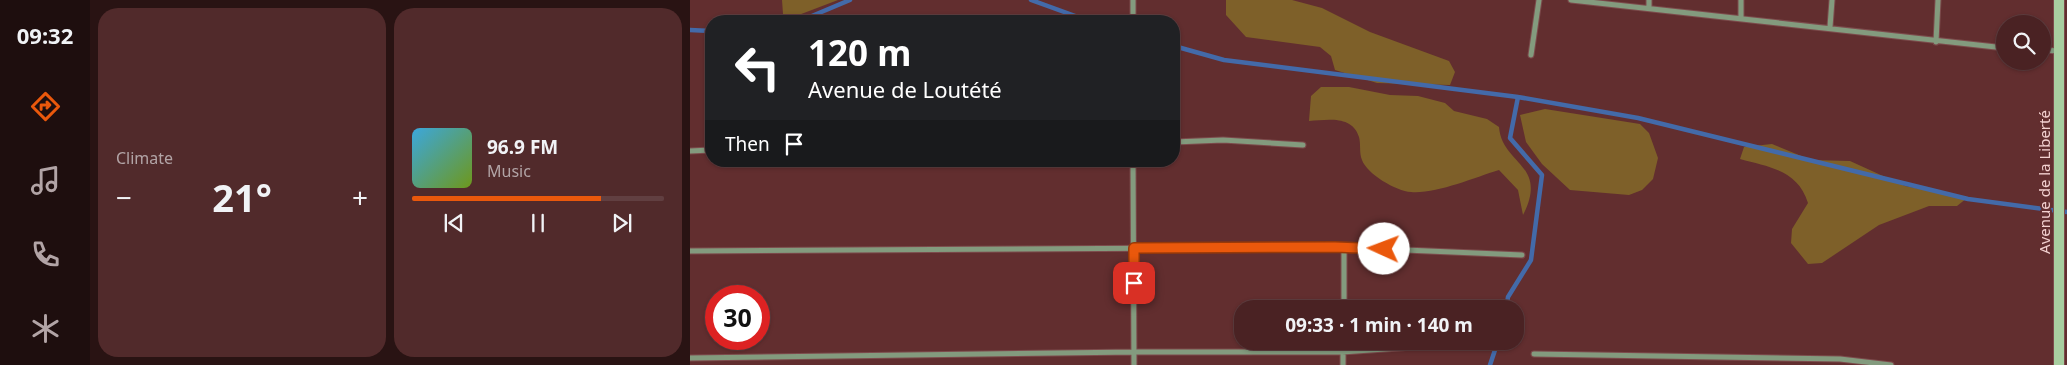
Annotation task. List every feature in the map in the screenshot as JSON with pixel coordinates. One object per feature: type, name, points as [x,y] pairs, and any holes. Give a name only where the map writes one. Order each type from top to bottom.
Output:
[{"type":"street","points":[[1133,0],[1133,15]]},
{"type":"street","points":[[1531,55],[1539,0]]},
{"type":"street","points":[[1571,0],[1830,27],[1875,35],[1996,47]]},
{"type":"street","points":[[1649,0],[1649,8]]},
{"type":"street","points":[[1741,0],[1741,18]]},
{"type":"street","points":[[1830,27],[1832,0]]},
{"type":"street","points":[[1936,42],[1938,0]]},
{"type":"street","name":"Avenue de la Liberté","points":[[2059,0],[2059,51],[2064,79],[2059,201],[2059,365]]},
{"type":"street","points":[[2051,51],[2059,51]]},
{"type":"street","points":[[1180,142],[1223,140],[1303,145]]},
{"type":"street","points":[[690,151],[705,150]]},
{"type":"street","points":[[1133,167],[1134,365]]},
{"type":"street","points":[[1344,247],[1344,300]]},
{"type":"street","points":[[690,251],[1344,247],[1522,255]]},
{"type":"street","points":[[690,358],[1135,352],[1342,352],[1370,350]]},
{"type":"street","points":[[1342,352],[1343,365]]},
{"type":"street","points":[[1534,354],[1840,359],[1891,365]]},
{"type":"shaded area","points":[[782,0],[838,0],[799,15],[783,14]]},
{"type":"shaded area","points":[[1226,0],[1292,0],[1322,8],[1370,32],[1449,61],[1455,72],[1450,85],[1377,83],[1335,70],[1331,56],[1320,47],[1246,37],[1226,15]]},
{"type":"shaded area","points":[[1321,87],[1349,87],[1390,95],[1418,96],[1445,103],[1454,111],[1487,119],[1499,127],[1502,140],[1508,150],[1528,175],[1531,185],[1530,198],[1523,215],[1518,190],[1499,170],[1432,191],[1405,191],[1383,181],[1365,165],[1361,157],[1359,137],[1351,125],[1338,120],[1309,121],[1311,96]]},
{"type":"shaded area","points":[[1545,109],[1640,124],[1649,133],[1658,158],[1653,179],[1642,190],[1629,195],[1570,190],[1542,164],[1526,142],[1520,115]]},
{"type":"shaded area","points":[[1772,144],[1811,160],[1850,161],[1905,186],[1967,198],[1957,206],[1929,206],[1879,225],[1822,263],[1808,264],[1791,243],[1792,229],[1808,203],[1803,192],[1797,183],[1781,172],[1740,159],[1744,147]]},
{"type":"waterway","points":[[814,15],[850,0]]},
{"type":"waterway","points":[[1031,0],[1072,15]]},
{"type":"waterway","points":[[690,30],[705,31]]},
{"type":"waterway","points":[[1180,48],[1224,60],[1518,97],[1638,118],[1968,199],[2067,212]]},
{"type":"waterway","points":[[1508,300],[1531,260],[1542,175],[1510,138],[1518,97]]},
{"type":"waterway","points":[[1490,365],[1495,350]]},
{"type":"route","points":[[1134,283],[1134,248],[1335,247],[1384,249]]}]
